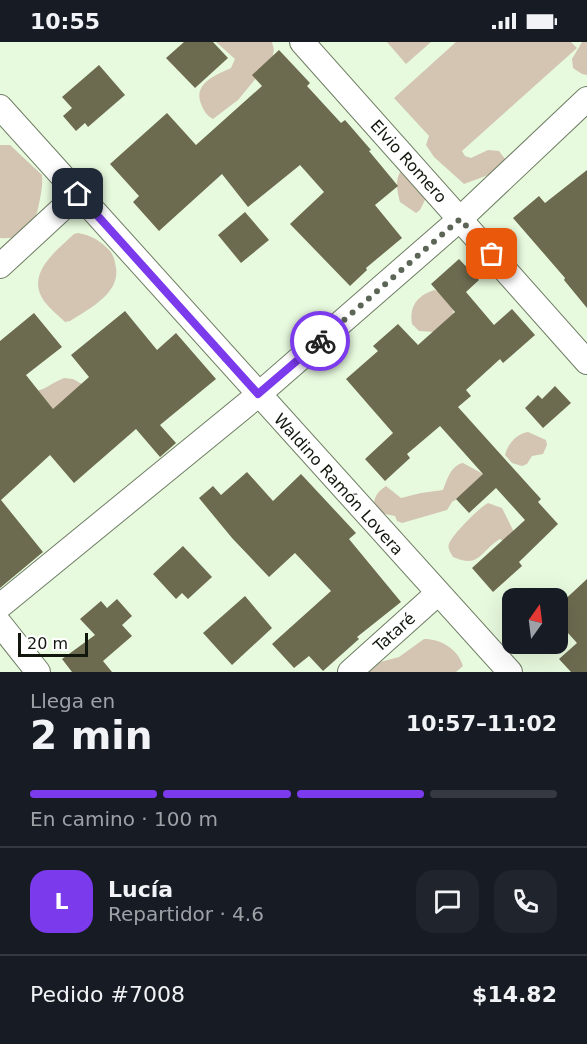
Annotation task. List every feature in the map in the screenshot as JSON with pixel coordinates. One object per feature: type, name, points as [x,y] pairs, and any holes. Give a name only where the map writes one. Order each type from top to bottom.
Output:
[{"type":"street","name":"Elvio Romero","points":[[302,42],[587,362]]},
{"type":"street","points":[[0,606],[258,394],[460,219],[587,99]]},
{"type":"street","name":"Waldino Ramón Lovera","points":[[0,107],[510,672]]},
{"type":"street","points":[[0,266],[78,194]]},
{"type":"street","name":"Tataré","points":[[350,672],[438,593]]},
{"type":"street","points":[[0,624],[38,672]]},
{"type":"shaded area","points":[[216,42],[272,42],[274,50],[272,59],[238,100],[213,119],[202,106],[199,97],[200,90],[207,81],[231,68],[235,59]]},
{"type":"shaded area","points":[[387,42],[431,42],[406,64]]},
{"type":"shaded area","points":[[456,42],[571,42],[577,48],[462,151],[465,156],[471,158],[488,150],[499,151],[506,164],[491,174],[464,184],[434,157],[426,145],[429,136],[394,98]]},
{"type":"shaded area","points":[[582,42],[587,42],[587,75],[573,68],[572,59]]},
{"type":"shaded area","points":[[0,145],[10,145],[42,175],[39,204],[31,226],[22,234],[9,238],[0,238]]},
{"type":"shaded area","points":[[403,169],[427,196],[416,213],[400,202],[397,180]]},
{"type":"shaded area","points":[[78,233],[96,239],[110,251],[115,261],[116,277],[113,286],[101,300],[65,322],[44,301],[38,282],[45,264],[74,234]]},
{"type":"shaded area","points":[[434,290],[449,299],[453,307],[453,316],[434,332],[419,331],[412,324],[413,307],[423,295]]},
{"type":"shaded area","points":[[64,378],[73,379],[82,384],[49,415],[36,391]]},
{"type":"shaded area","points":[[528,432],[546,440],[547,445],[543,454],[532,456],[527,464],[522,466],[512,463],[505,455],[508,447],[516,437]]},
{"type":"shaded area","points":[[463,463],[485,475],[465,494],[452,502],[447,510],[402,523],[397,521],[395,516],[375,512],[376,497],[386,486],[401,498],[443,490],[452,470]]},
{"type":"shaded area","points":[[488,503],[502,508],[514,532],[509,545],[500,539],[474,560],[453,557],[448,547],[451,540]]},
{"type":"shaded area","points":[[424,639],[448,646],[461,660],[463,666],[456,672],[368,672],[369,665],[399,657]]},
{"type":"building","points":[[184,42],[213,42],[228,58],[195,88],[166,58]]},
{"type":"building","points":[[279,50],[310,83],[307,86],[341,123],[345,120],[398,186],[375,205],[402,238],[366,268],[367,270],[350,286],[290,224],[324,192],[300,165],[248,207],[222,174],[159,231],[133,202],[139,196],[110,164],[167,113],[196,145],[262,86],[252,75]]},
{"type":"building","points":[[99,65],[125,95],[88,127],[85,123],[76,131],[63,116],[72,108],[62,97]]},
{"type":"building","points":[[587,170],[587,308],[564,280],[565,278],[513,218],[539,196],[545,203]]},
{"type":"building","points":[[245,212],[269,240],[241,263],[218,235]]},
{"type":"building","points":[[459,259],[479,280],[466,292],[494,325],[512,309],[535,335],[503,363],[500,359],[466,390],[471,396],[458,407],[541,499],[538,502],[558,524],[519,562],[522,566],[493,592],[472,568],[525,520],[496,488],[469,513],[456,499],[483,474],[440,426],[407,454],[410,458],[385,481],[365,459],[393,433],[346,379],[378,351],[373,346],[398,324],[418,345],[455,312],[431,284]]},
{"type":"building","points":[[125,311],[157,350],[176,333],[216,379],[160,425],[176,443],[160,457],[136,429],[74,483],[50,455],[1,500],[43,552],[0,588],[0,341],[34,313],[62,347],[26,375],[53,409],[89,377],[71,355]]},
{"type":"building","points":[[555,386],[571,403],[543,428],[525,408],[538,395],[542,399]]},
{"type":"building","points":[[247,472],[273,501],[301,474],[356,533],[349,539],[401,602],[357,637],[359,639],[323,671],[309,656],[294,668],[272,644],[331,591],[295,553],[269,577],[232,538],[199,498],[213,486],[221,495]]},
{"type":"building","points":[[183,546],[212,577],[188,599],[182,593],[176,599],[153,574]]},
{"type":"building","points":[[587,579],[587,672],[571,672],[559,659],[568,654],[568,651],[577,643],[568,633],[568,597]]},
{"type":"building","points":[[245,596],[272,628],[232,665],[203,633]]},
{"type":"building","points":[[117,599],[132,616],[122,625],[132,636],[103,661],[112,672],[72,672],[62,659],[95,635],[80,619],[101,601],[107,608]]},
{"type":"way so far","points":[[320,341],[460,219],[492,254]]},
{"type":"route","points":[[78,194],[258,394],[320,341]]}]
